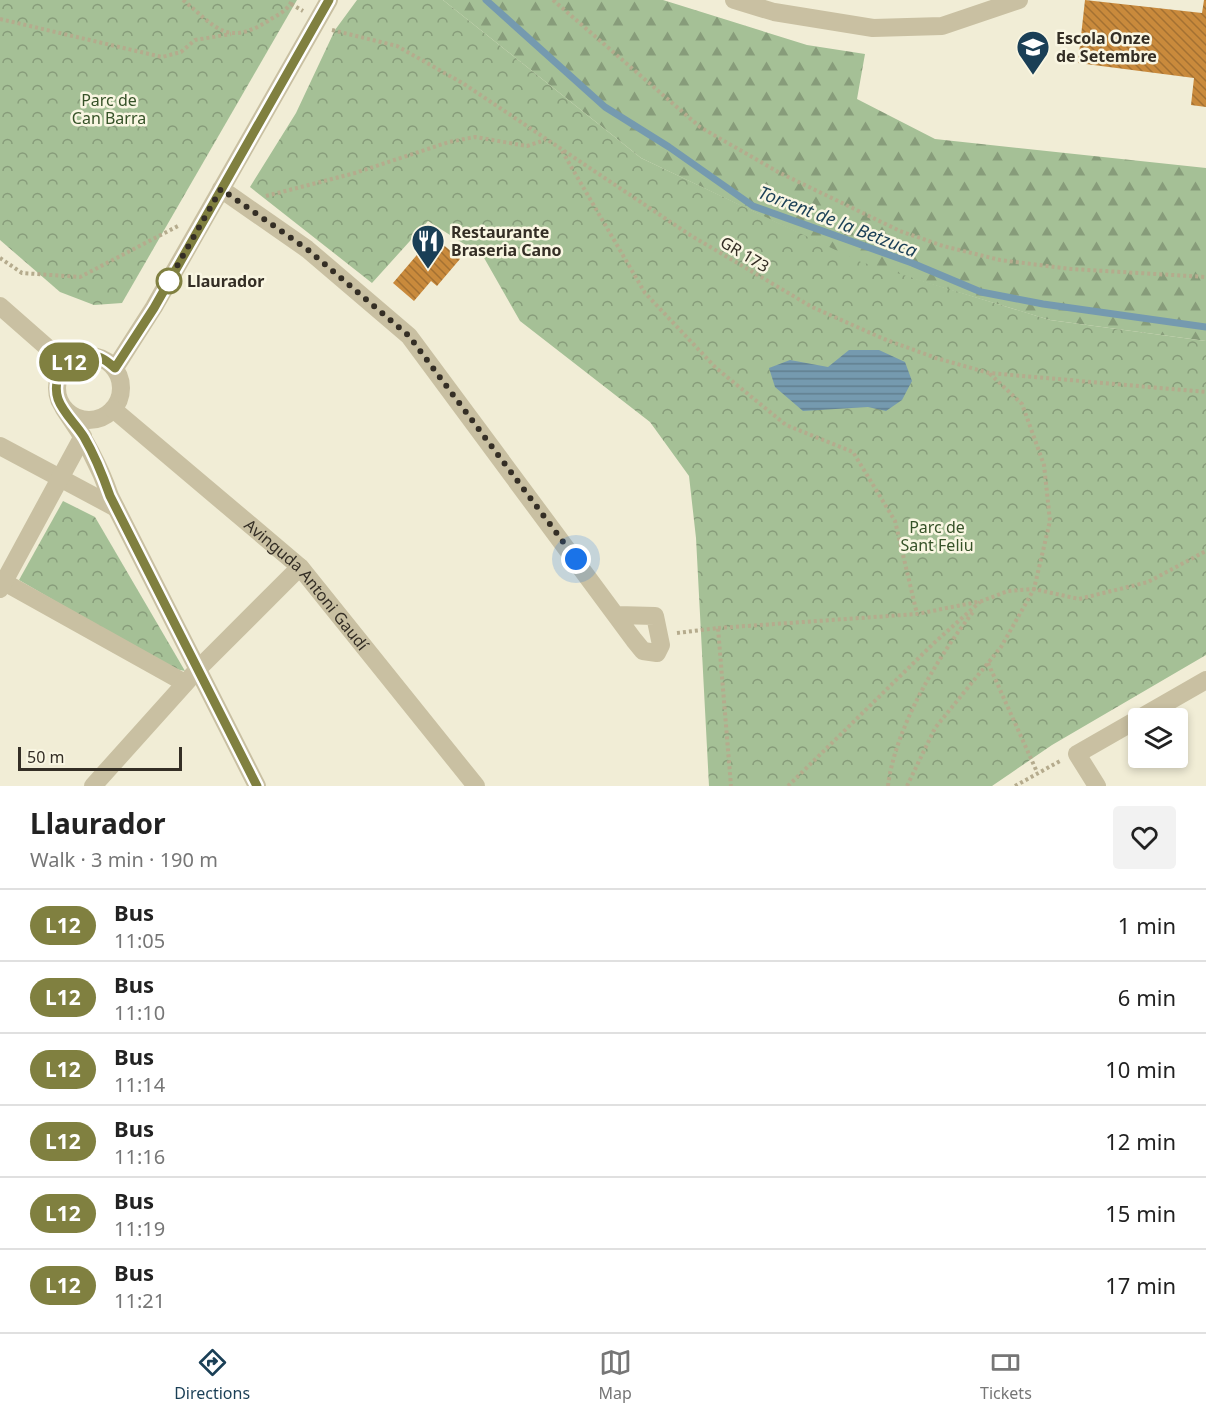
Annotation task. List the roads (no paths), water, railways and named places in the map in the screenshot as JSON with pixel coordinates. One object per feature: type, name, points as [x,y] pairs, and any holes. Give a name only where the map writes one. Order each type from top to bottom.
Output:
[{"type":"street","points":[[115,368],[329,0]]},
{"type":"street","points":[[734,0],[774,12],[873,28],[942,26],[1019,0]]},
{"type":"street","points":[[221,189],[307,249],[409,336],[643,651],[657,653],[662,645],[660,635]]},
{"type":"street","points":[[0,306],[66,364]]},
{"type":"street","points":[[64,409],[72,416],[93,420],[113,409],[122,391],[121,380],[115,368],[103,358],[92,355],[81,356],[66,364],[59,373],[56,384],[58,399],[64,409],[83,436],[100,468],[116,508],[257,786]]},
{"type":"street","name":"Avinguda Antoni Gaudí","points":[[113,409],[300,567],[476,786]]},
{"type":"street","points":[[83,436],[2,585],[185,683]]},
{"type":"street","points":[[0,446],[116,508]]},
{"type":"street","points":[[93,786],[199,668],[300,567]]},
{"type":"street","points":[[1097,786],[1077,754],[1206,681]]},
{"type":"water","points":[[849,350],[879,350],[905,362],[912,381],[902,400],[886,411],[868,407],[803,411],[775,387],[769,368],[790,360],[828,367]]},
{"type":"waterway","name":"Torrent de la Betzuca","points":[[486,0],[605,107],[669,147],[753,206],[912,263],[981,292],[1043,304],[1206,327]]},
{"type":"place","name":"Escola Onze de Setembre","points":[[1033,76]]},
{"type":"place","name":"Restaurante Braseria Cano","points":[[428,270]]},
{"type":"place","name":"Llaurador","points":[[169,281]]},
{"type":"park label","name":"Parc de Can Barra","points":[[109,109]]},
{"type":"park label","name":"Parc de Sant Feliu","points":[[937,536]]}]
